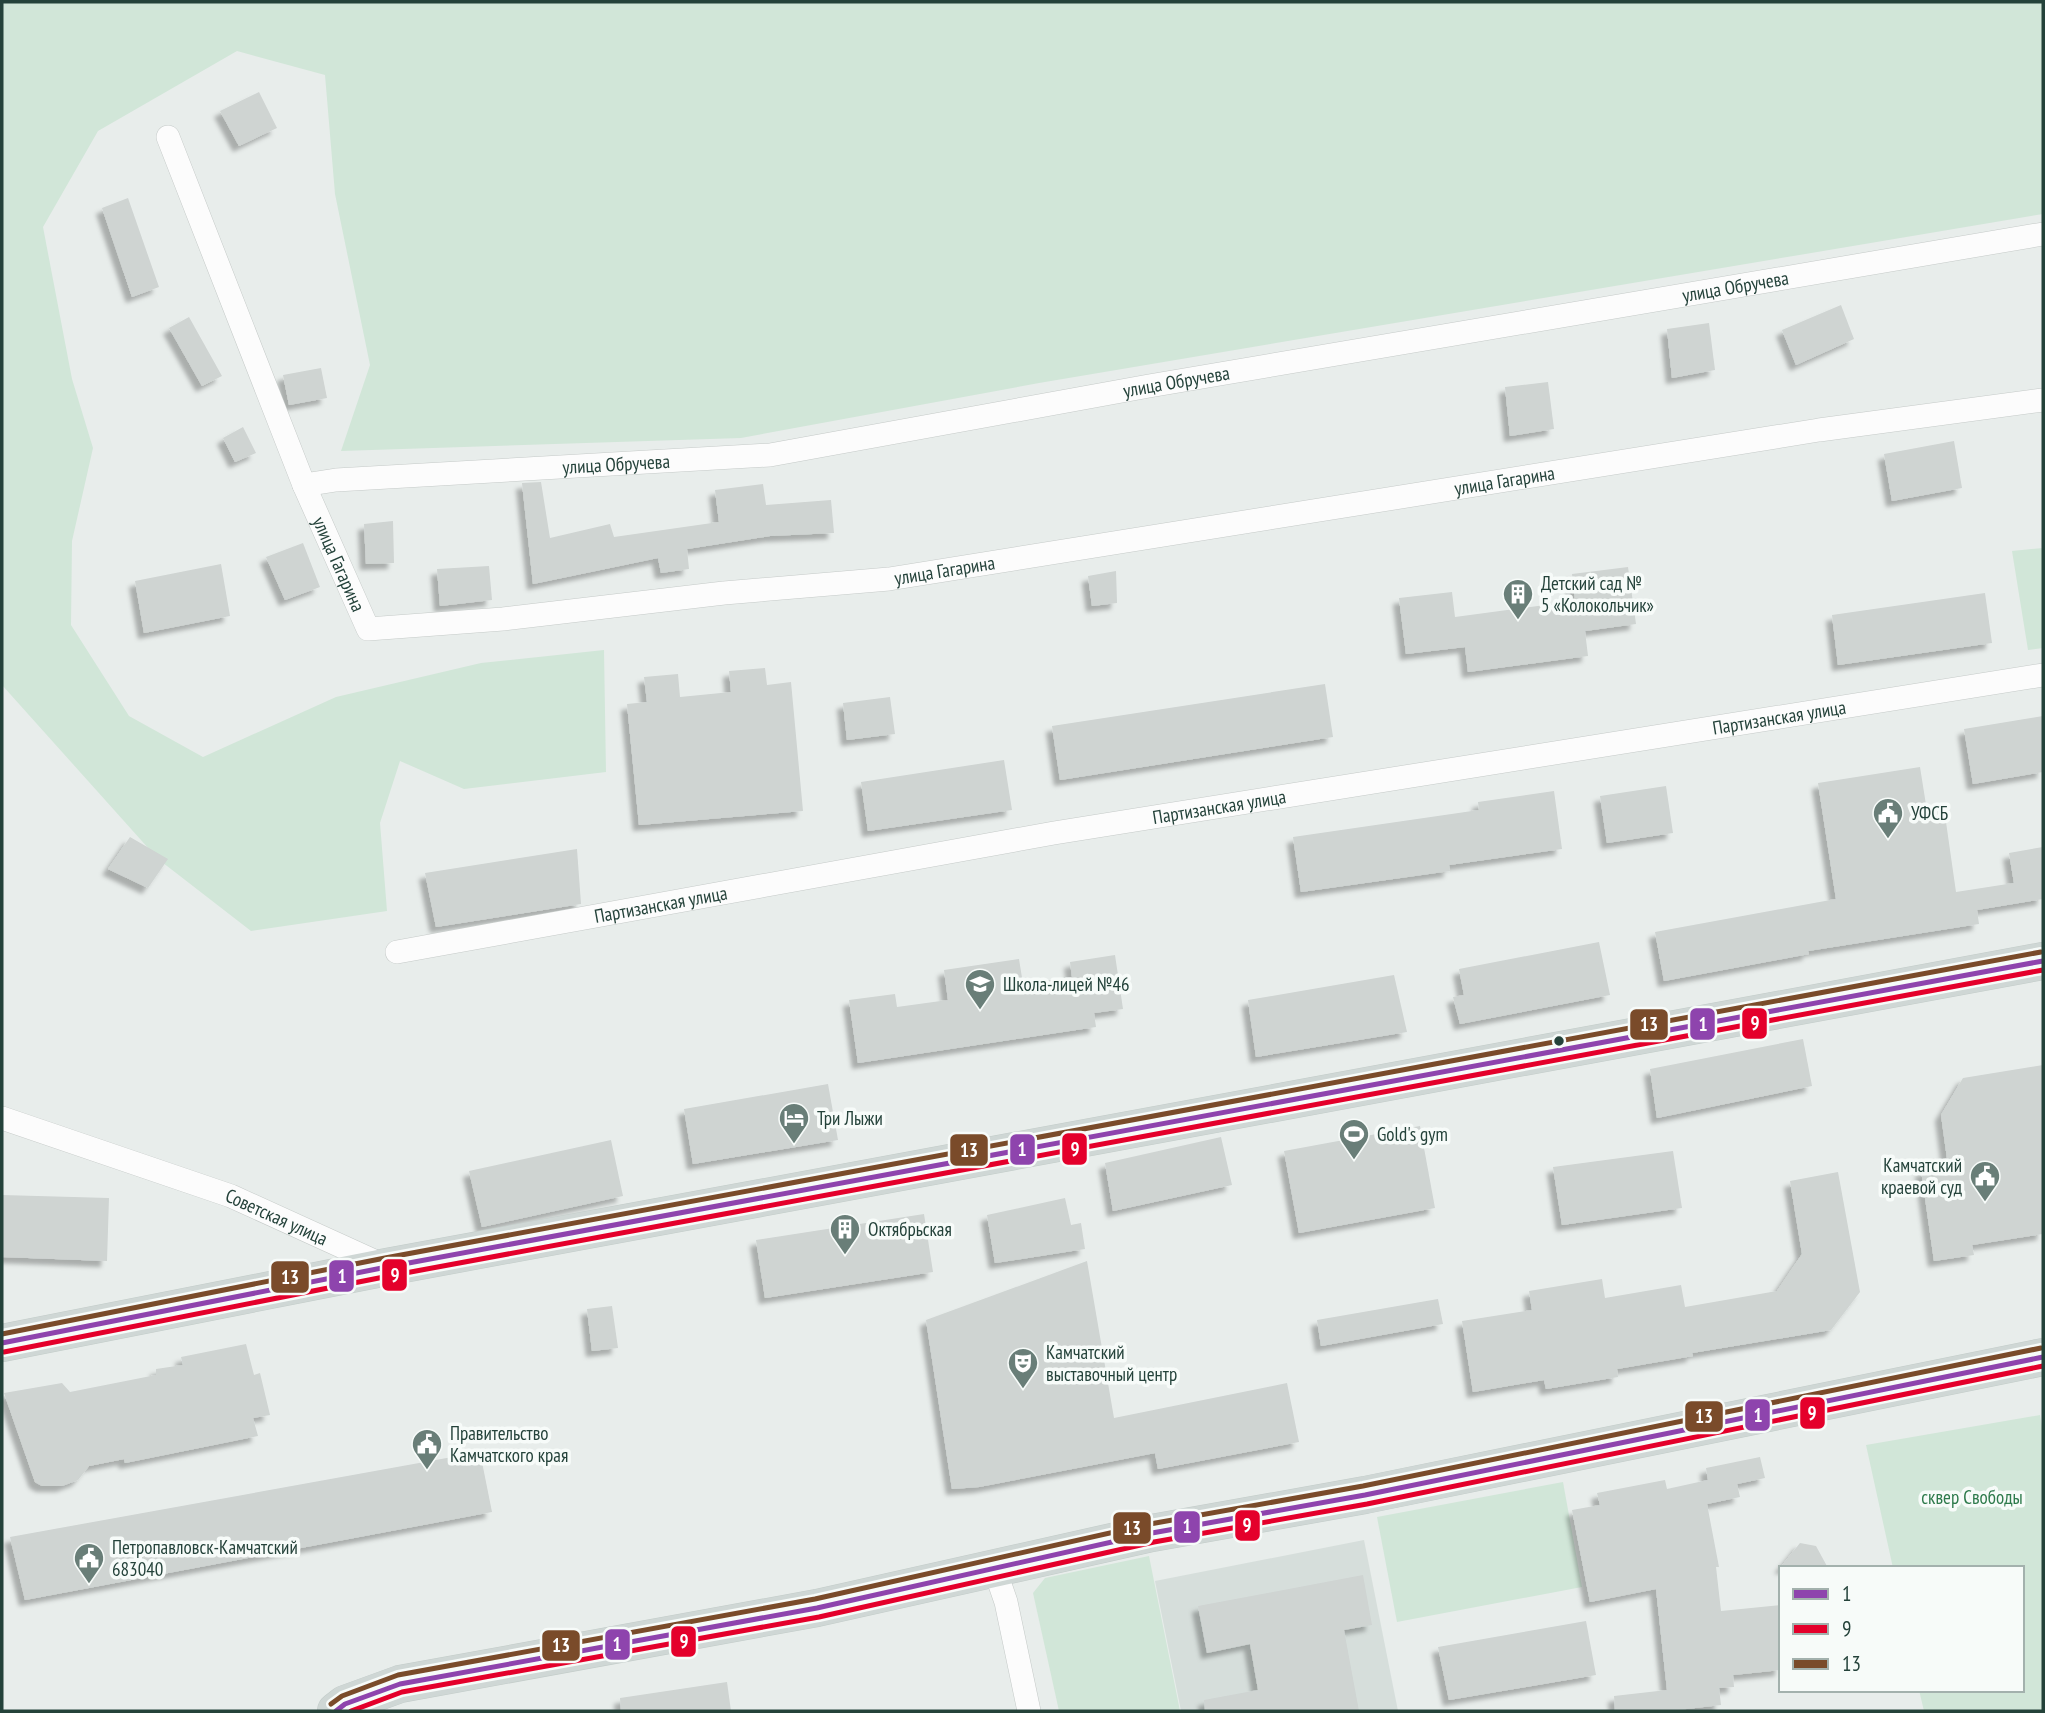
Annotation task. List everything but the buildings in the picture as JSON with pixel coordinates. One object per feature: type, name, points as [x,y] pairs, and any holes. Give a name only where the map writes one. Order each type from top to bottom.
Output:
[{"type":"main road","points":[[2,1343],[387,1267],[2043,961]]},
{"type":"main road","points":[[336,1711],[345,1704],[400,1684],[817,1608],[1152,1533],[1365,1495],[2043,1357]]},
{"type":"street","name":"улица Гагарина","points":[[168,137],[303,485],[368,629],[503,619],[724,593],[889,579],[1746,441],[2043,400]]},
{"type":"street","name":"улица Обручева","points":[[303,485],[336,480],[770,455],[1149,386],[2043,234]]},
{"type":"street","name":"Партизанская улица","points":[[397,952],[1068,831],[2043,675]]},
{"type":"street","name":"Советская улица","points":[[2,1118],[231,1196],[387,1267]]},
{"type":"street","points":[[994,1567],[1006,1602],[1029,1711]]},
{"type":"shaded area","points":[[1364,1540],[1398,1711],[1181,1711],[1155,1581]]},
{"type":"green space","points":[[2,2],[2043,2],[2043,214],[1039,383],[741,438],[341,451],[370,365],[335,194],[325,75],[237,51],[98,131],[43,227],[72,379],[93,448],[72,541],[71,625],[129,716],[203,757],[336,697],[481,663],[604,650],[606,772],[464,789],[400,761],[380,823],[387,911],[251,931],[158,859],[2,685]]},
{"type":"green space","points":[[2043,548],[2043,648],[2028,650],[2012,551]]},
{"type":"green space","name":"cквер Свободы","points":[[2040,1415],[2043,1433],[2043,1711],[1924,1711],[1919,1692],[2024,1692],[2024,1566],[1893,1566],[1866,1445]]},
{"type":"green space","points":[[1563,1482],[1582,1587],[1397,1622],[1377,1517]]},
{"type":"green space","points":[[1149,1556],[1180,1711],[1059,1711],[1033,1593],[1045,1578]]},
{"type":"transit line","name":"13","points":[[2,1334],[385,1258],[2041,952]]},
{"type":"transit line","name":"1","points":[[2,1343],[387,1267],[2043,961]]},
{"type":"transit line","name":"9","points":[[4,1352],[389,1276],[2043,970]]},
{"type":"transit line","name":"13","points":[[331,1704],[342,1696],[398,1675],[815,1599],[1150,1524],[1363,1486],[2041,1348]]},
{"type":"transit line","name":"1","points":[[336,1711],[345,1704],[400,1684],[817,1608],[1152,1533],[1365,1495],[2043,1357]]},
{"type":"transit line","name":"9","points":[[351,1711],[402,1692],[819,1617],[1154,1542],[1367,1504],[2043,1366]]},
{"type":"place","name":"Детский сад № 5 «Колокольчик»","points":[[1518,621]]},
{"type":"place","name":"УФСБ","points":[[1888,840]]},
{"type":"place","name":"Школа-лицей №46","points":[[980,1011]]},
{"type":"place","name":"Три Лыжи","points":[[794,1145]]},
{"type":"place","name":"Gold's gym","points":[[1354,1161]]},
{"type":"place","name":"Камчатский краевой суд","points":[[1985,1203]]},
{"type":"place","name":"Октябрьская","points":[[845,1256]]},
{"type":"place","name":"Камчатский выставочный центр","points":[[1023,1390]]},
{"type":"place","name":"Правительство Камчатского края","points":[[427,1471]]},
{"type":"place","name":"Петропавловск-Камчатский 683040","points":[[89,1585]]}]
